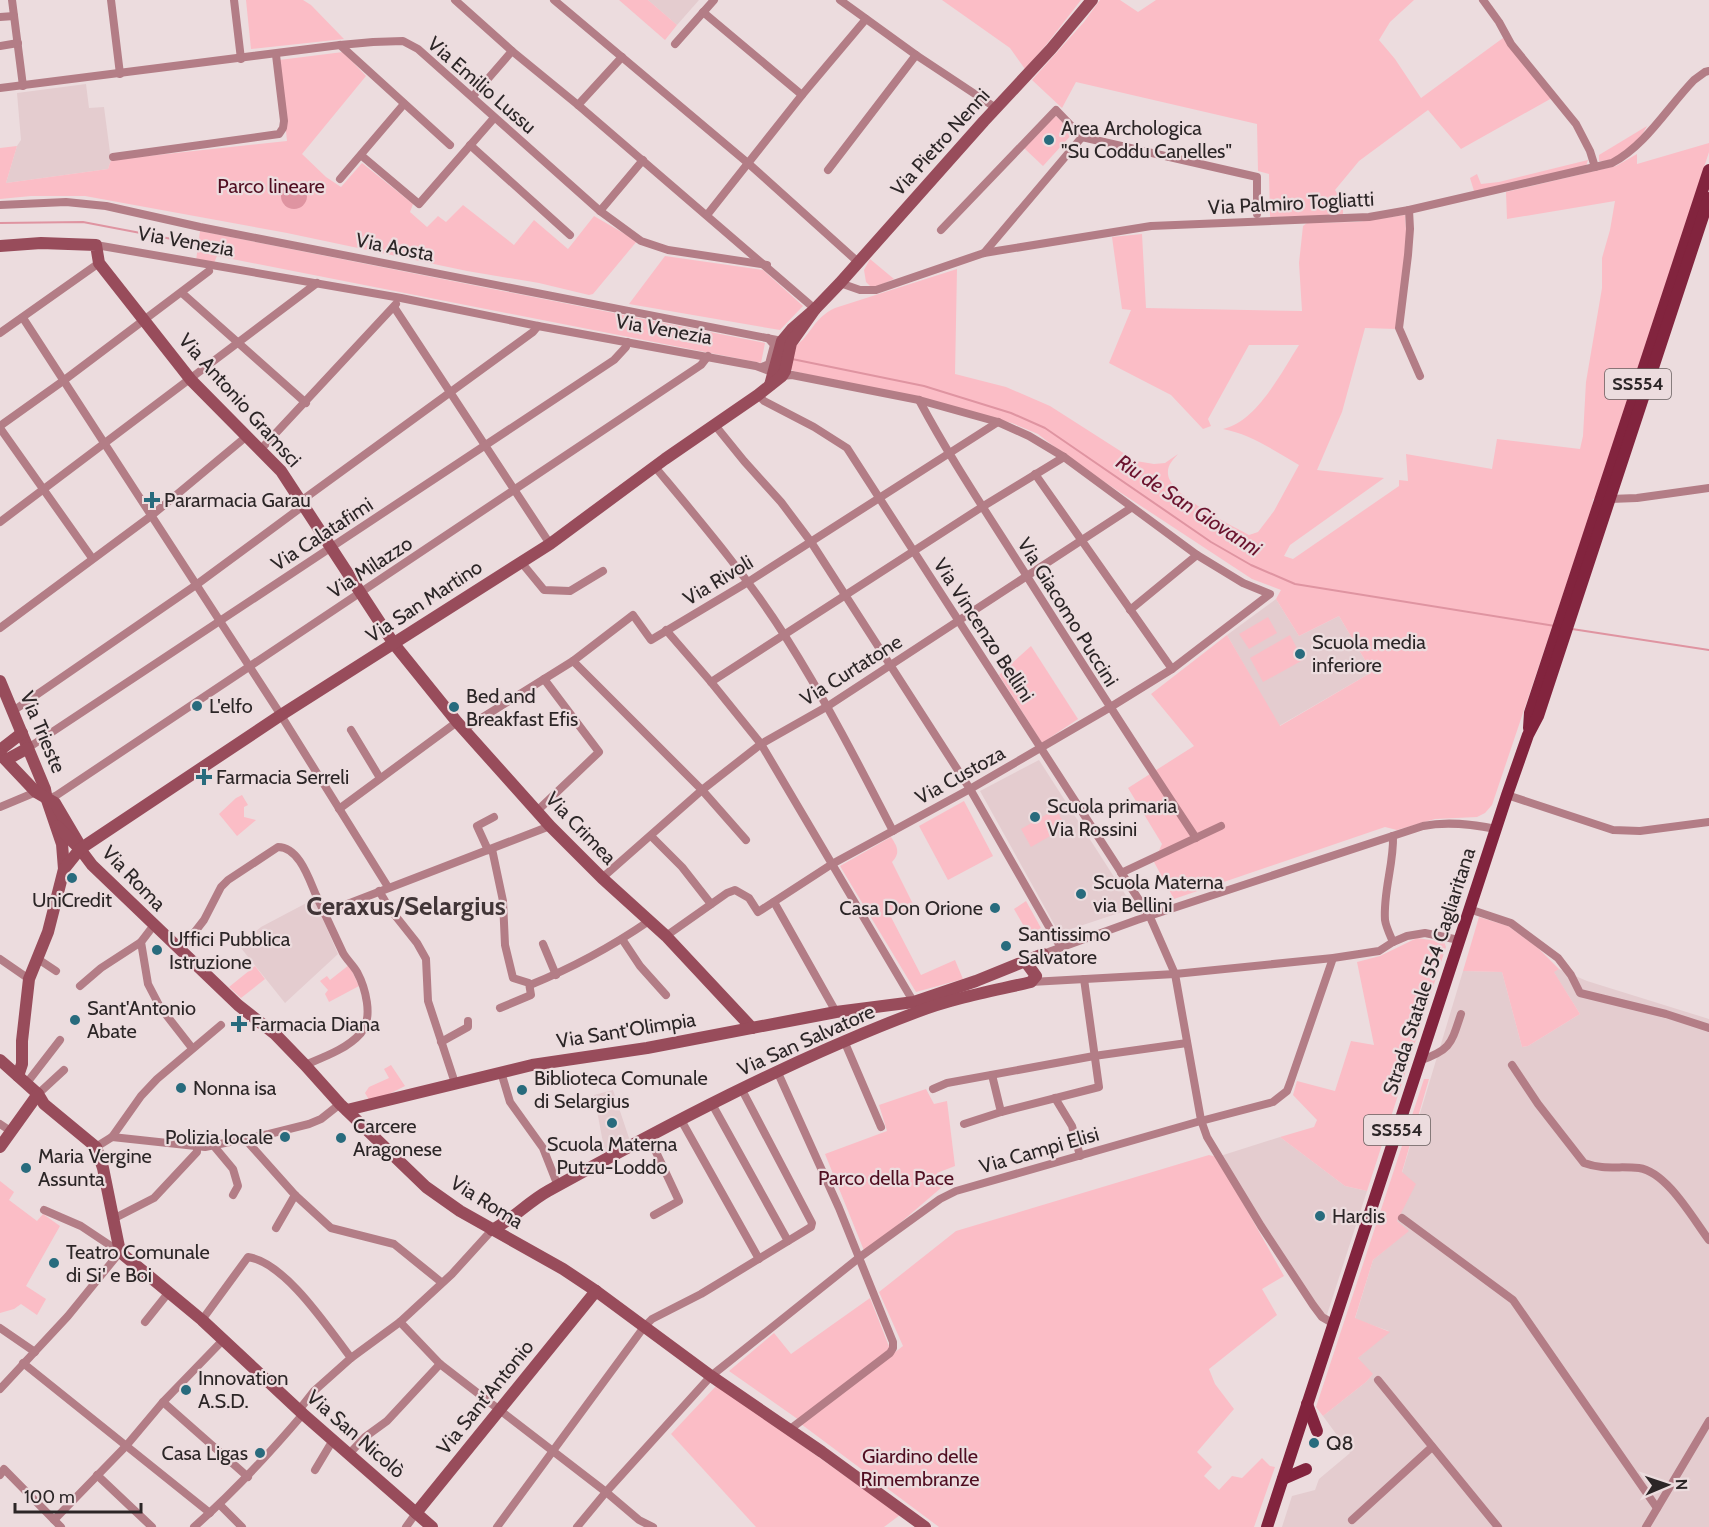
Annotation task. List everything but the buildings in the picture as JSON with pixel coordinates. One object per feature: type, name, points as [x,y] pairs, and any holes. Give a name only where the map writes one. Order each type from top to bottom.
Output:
[{"type":"main road","name":"Strada Statale 554 Cagliaritana","points":[[1267,1527],[1528,735],[1530,713],[1558,645],[1600,502],[1709,170]]},
{"type":"main road","name":"Strada Statale 554 Cagliaritana","points":[[1600,502],[1709,198]]},
{"type":"main road","points":[[1307,1404],[1317,1431]]},
{"type":"main road","points":[[1282,1479],[1306,1469]]},
{"type":"street","points":[[12,0],[23,86]]},
{"type":"street","points":[[111,0],[120,74]]},
{"type":"street","points":[[234,0],[241,59]]},
{"type":"street","points":[[455,0],[815,309]]},
{"type":"street","points":[[555,0],[749,164],[858,262]]},
{"type":"street","points":[[675,45],[714,0]]},
{"type":"street","points":[[840,0],[916,55],[996,108]]},
{"type":"street","name":"Via Pietro Nenni","points":[[777,375],[785,342],[1051,49],[1092,0]]},
{"type":"street","points":[[1482,0],[1499,22],[1511,44],[1576,124],[1590,151],[1595,167]]},
{"type":"street","points":[[704,12],[802,95]]},
{"type":"street","points":[[0,17],[14,16]]},
{"type":"street","points":[[707,215],[802,95],[866,19]]},
{"type":"street","name":"Via Emilio Lussu","points":[[0,88],[340,45],[403,41],[418,49],[600,211],[641,241],[668,250],[767,266]]},
{"type":"street","points":[[0,46],[18,44]]},
{"type":"street","points":[[340,45],[450,145]]},
{"type":"street","points":[[472,96],[512,51]]},
{"type":"street","points":[[113,157],[279,134],[284,121],[276,54]]},
{"type":"street","points":[[828,170],[916,55]]},
{"type":"street","points":[[578,105],[622,57]]},
{"type":"street","name":"Via Palmiro Togliatti","points":[[840,283],[860,290],[876,290],[984,253],[1151,226],[1356,219],[1409,210],[1612,163],[1640,143],[1694,80],[1709,71]]},
{"type":"street","points":[[340,179],[362,156],[404,104]]},
{"type":"street","points":[[941,230],[1056,110],[1082,137],[1257,177],[1257,214]]},
{"type":"street","points":[[362,156],[419,204],[494,118]]},
{"type":"street","points":[[984,253],[1082,137]]},
{"type":"street","points":[[470,145],[570,235]]},
{"type":"street","points":[[600,211],[643,160]]},
{"type":"street","name":"Via Aosta","points":[[0,205],[66,202],[106,206],[200,227],[785,342]]},
{"type":"street","points":[[1409,210],[1408,255],[1399,328],[1420,376]]},
{"type":"street","name":"Via Venezia","points":[[0,246],[41,243],[96,245],[400,298],[762,368],[777,375],[792,375],[918,400],[998,422],[1029,436],[1064,457],[1197,555],[1243,582],[1270,594]]},
{"type":"street","name":"Via Antonio Gramsci","points":[[96,245],[99,263],[191,380],[281,471],[394,644]]},
{"type":"street","points":[[739,261],[747,249]]},
{"type":"street","points":[[0,333],[99,263]]},
{"type":"street","points":[[92,558],[0,427],[209,271]]},
{"type":"street","points":[[0,522],[317,283]]},
{"type":"street","points":[[182,293],[306,403]]},
{"type":"street","points":[[261,449],[306,403],[400,298]]},
{"type":"street","points":[[394,307],[550,544]]},
{"type":"street","points":[[23,318],[281,715],[339,809],[384,889],[390,909],[426,959],[428,1001],[455,1083]]},
{"type":"street","points":[[13,711],[196,585],[533,332],[537,326]]},
{"type":"street","points":[[762,368],[770,364],[774,345],[767,338]]},
{"type":"street","name":"Via Calatafimi","points":[[28,748],[486,447],[614,360],[626,347],[627,342]]},
{"type":"street","name":"Via Milazzo","points":[[0,807],[41,796],[57,795],[516,490],[701,365],[708,357]]},
{"type":"street","name":"Via San Martino","points":[[64,869],[81,849],[281,715],[550,544],[714,424],[758,395],[777,375]]},
{"type":"street","name":"Via Vincenzo Bellini","points":[[758,395],[764,401],[814,427],[847,448],[1150,917],[1175,974],[1201,1120],[1207,1137],[1306,1296],[1322,1317],[1334,1324]]},
{"type":"street","name":"Via Giacomo Puccini","points":[[918,400],[948,454],[1109,708],[1196,838]]},
{"type":"street","name":"Via Rivoli","points":[[339,809],[380,778],[461,726],[573,661],[633,615],[651,640],[812,542],[998,422]]},
{"type":"street","points":[[714,424],[782,502],[812,542],[970,789],[1060,946]]},
{"type":"street","points":[[0,628],[151,516],[247,436]]},
{"type":"street","points":[[711,682],[982,507],[1064,457]]},
{"type":"street","points":[[655,467],[747,582],[784,635],[828,706],[893,831]]},
{"type":"street","points":[[1035,474],[1172,669]]},
{"type":"street","points":[[1600,502],[1709,488]]},
{"type":"street","name":"Via Curtatone","points":[[602,878],[702,790],[761,744],[828,706],[1131,508]]},
{"type":"street","points":[[1130,610],[1197,555]]},
{"type":"street","points":[[521,562],[544,590],[570,591],[603,571]]},
{"type":"street","name":"Via Custoza","points":[[774,902],[832,864],[970,789],[1172,669],[1270,594]]},
{"type":"street","points":[[666,630],[761,744],[916,1007]]},
{"type":"street","name":"Via Crimea","points":[[394,644],[461,726],[550,826],[602,878],[666,936],[752,1028]]},
{"type":"street","points":[[573,661],[702,790],[746,840]]},
{"type":"street","points":[[537,811],[600,752],[544,679]]},
{"type":"street","name":"Via Trieste","points":[[0,681],[45,789],[41,796]]},
{"type":"street","points":[[351,730],[380,778]]},
{"type":"street","points":[[2,754],[22,733]]},
{"type":"street","points":[[2,754],[28,748]]},
{"type":"street","points":[[2,754],[41,796],[57,826],[62,844],[64,869],[48,932],[30,979],[22,1041],[22,1080]]},
{"type":"street","points":[[1507,795],[1614,830],[1640,831],[1709,822]]},
{"type":"street","points":[[41,796],[55,803],[67,820],[81,849]]},
{"type":"street","points":[[494,817],[477,826],[490,849],[503,901],[505,945],[513,978],[529,983],[531,995],[500,1008]]},
{"type":"street","points":[[916,1007],[1060,946],[1393,836],[1439,823],[1471,824],[1496,829]]},
{"type":"street","points":[[57,826],[81,849]]},
{"type":"street","points":[[324,913],[550,826]]},
{"type":"street","points":[[1121,873],[1221,826]]},
{"type":"street","points":[[651,836],[682,867],[711,904]]},
{"type":"street","points":[[1393,836],[1394,857],[1386,888],[1385,922],[1393,942]]},
{"type":"street","points":[[180,951],[204,920],[221,887],[228,879],[278,847],[285,847],[292,852],[306,873],[345,956],[356,971],[364,989],[367,1006],[366,1022],[361,1033],[336,1052],[305,1065]]},
{"type":"street","name":"Via Roma","points":[[81,849],[92,865],[180,951],[241,1008],[275,1034],[343,1107],[426,1186],[460,1211],[563,1269],[596,1291],[711,1376],[889,1500],[919,1525]]},
{"type":"street","points":[[666,936],[735,890],[749,898],[758,912],[774,902],[836,1012]]},
{"type":"street","points":[[1469,909],[1511,923],[1558,958],[1571,975],[1580,993],[1666,1014],[1709,1028]]},
{"type":"street","points":[[530,986],[556,975],[622,939],[649,921]]},
{"type":"street","points":[[80,986],[141,942],[154,925]]},
{"type":"street","points":[[916,1007],[967,997],[1034,979],[1084,980],[1175,974],[1333,958],[1379,951],[1407,936],[1425,933],[1460,940]]},
{"type":"street","points":[[622,939],[640,966],[666,995]]},
{"type":"street","points":[[141,942],[148,984],[160,1007],[192,1048]]},
{"type":"street","points":[[543,944],[556,975]]},
{"type":"street","points":[[1034,979],[1043,954]]},
{"type":"street","name":"Via Campi Elisi","points":[[577,1527],[606,1491],[711,1376],[860,1257],[940,1199],[956,1191],[1201,1120],[1273,1102],[1287,1091],[1333,958]]},
{"type":"street","points":[[0,959],[30,979]]},
{"type":"street","points":[[38,959],[56,971]]},
{"type":"street","points":[[1025,961],[1034,979]]},
{"type":"street","points":[[964,1124],[1001,1112],[1099,1088],[1084,980]]},
{"type":"street","name":"Via Sant'Olimpia","points":[[343,1107],[532,1065],[647,1048],[836,1012],[916,1007]]},
{"type":"street","name":"Via San Salvatore","points":[[492,1230],[501,1226],[545,1192],[681,1120],[916,1007]]},
{"type":"street","points":[[1419,1061],[1441,1053],[1452,1041],[1461,1014]]},
{"type":"street","points":[[441,1042],[468,1027],[468,1021]]},
{"type":"street","points":[[96,1147],[112,1137],[141,1096],[192,1048],[221,1026]]},
{"type":"street","points":[[22,1080],[60,1040]]},
{"type":"street","points":[[933,1089],[947,1083],[1094,1056],[1187,1042]]},
{"type":"street","points":[[845,1043],[881,1127]]},
{"type":"street","points":[[0,1060],[38,1094],[44,1104],[96,1147],[103,1168],[120,1252]]},
{"type":"street","points":[[1512,1065],[1545,1113],[1584,1162],[1594,1167],[1640,1168],[1660,1176],[1709,1240]]},
{"type":"street","points":[[0,1148],[38,1094],[64,1070]]},
{"type":"street","points":[[501,1072],[510,1102],[543,1148],[558,1186]]},
{"type":"street","points":[[778,1073],[860,1257],[893,1342],[893,1348],[789,1430]]},
{"type":"street","points":[[992,1075],[1001,1112]]},
{"type":"street","points":[[497,1527],[652,1319],[695,1297],[811,1227],[812,1223],[742,1090]]},
{"type":"street","points":[[1055,1098],[1072,1126],[1080,1156]]},
{"type":"street","points":[[712,1104],[788,1241]]},
{"type":"street","points":[[112,1137],[197,1148],[309,1124],[343,1107]]},
{"type":"street","points":[[681,1120],[759,1259]]},
{"type":"street","points":[[0,1124],[12,1132]]},
{"type":"street","points":[[649,1137],[679,1201],[654,1215]]},
{"type":"street","points":[[244,1139],[295,1195],[331,1228],[394,1244],[441,1282]]},
{"type":"street","points":[[213,1145],[233,1169],[238,1186],[233,1195]]},
{"type":"street","points":[[113,1219],[154,1198],[197,1152],[197,1148]]},
{"type":"street","points":[[276,1228],[295,1195]]},
{"type":"street","points":[[44,1210],[81,1226],[120,1252]]},
{"type":"street","points":[[1402,1218],[1513,1300],[1657,1508]]},
{"type":"street","points":[[194,1527],[248,1477],[301,1412],[314,1391],[351,1358],[400,1322],[452,1274],[492,1230]]},
{"type":"street","points":[[0,1389],[68,1316],[120,1252]]},
{"type":"street","name":"Via San Nicolò","points":[[120,1252],[224,1339],[301,1412],[432,1527]]},
{"type":"street","points":[[201,1320],[248,1257],[258,1259],[279,1271],[293,1285],[351,1358]]},
{"type":"street","name":"Via Sant'Antonio","points":[[406,1527],[596,1291]]},
{"type":"street","points":[[145,1322],[169,1292]]},
{"type":"street","points":[[400,1322],[440,1364],[606,1491],[639,1520],[653,1527]]},
{"type":"street","points":[[0,1328],[35,1352]]},
{"type":"street","points":[[54,1520],[126,1446],[163,1402],[224,1339]]},
{"type":"street","points":[[23,1363],[210,1513]]},
{"type":"street","points":[[349,1454],[365,1437],[387,1421],[440,1364]]},
{"type":"street","points":[[1378,1380],[1497,1527]]},
{"type":"street","points":[[163,1402],[248,1477]]},
{"type":"street","points":[[1646,1527],[1709,1421]]},
{"type":"street","points":[[315,1470],[333,1440]]},
{"type":"street","points":[[1352,1520],[1432,1447]]},
{"type":"street","points":[[0,1475],[4,1469],[62,1527]]},
{"type":"street","points":[[97,1475],[152,1527]]},
{"type":"street","points":[[220,1505],[242,1527]]},
{"type":"shaded area","points":[[648,0],[699,0],[677,25]]},
{"type":"shaded area","points":[[86,84],[89,108],[104,107],[111,160],[108,169],[6,183],[17,146],[21,140],[17,93]]},
{"type":"shaded area","points":[[294,183],[303,187],[307,196],[303,205],[294,209],[285,205],[281,196],[285,187]]},
{"type":"shaded area","name":"Scuola media inferiore","points":[[1276,599],[1299,636],[1339,616],[1372,672],[1279,726],[1227,635]]},
{"type":"shaded area","points":[[1039,760],[1134,908],[1059,933],[980,791]]},
{"type":"shaded area","points":[[314,899],[338,954],[285,1003],[241,948],[247,943],[245,940],[261,927]]},
{"type":"shaded area","points":[[1559,969],[1587,981],[1709,1019],[1709,1527],[1282,1527],[1292,1496],[1315,1490],[1319,1479],[1350,1453],[1323,1416],[1372,1375],[1358,1358],[1389,1331],[1355,1319],[1373,1260],[1408,1231],[1397,1221],[1402,1173],[1463,971],[1502,972],[1522,1047],[1528,1046],[1580,1014],[1553,971]]},
{"type":"shaded area","name":"Scuola Materna Putzu-Loddo","points":[[613,1090],[630,1141],[605,1153],[594,1095]]},
{"type":"shaded area","points":[[1280,1137],[1345,1186],[1367,1191],[1325,1321],[1217,1157]]},
{"type":"green space","points":[[246,0],[303,0],[311,5],[344,39],[251,49]]},
{"type":"green space","points":[[619,0],[648,0],[677,25],[665,40]]},
{"type":"green space","points":[[942,0],[1081,0],[1025,69],[1010,48]]},
{"type":"green space","points":[[1100,0],[1120,0],[1138,12],[1156,0],[1414,0],[1390,22],[1379,40],[1395,59],[1421,98],[1503,38],[1552,98],[1461,149],[1428,110],[1359,161],[1335,190],[1343,202],[1343,216],[1270,217],[1269,174],[1258,171],[1257,124],[1076,82],[1062,108],[1032,80],[1084,22]]},
{"type":"green space","name":"Parco lineare","points":[[343,52],[366,76],[302,154],[326,177],[341,187],[362,163],[413,204],[410,212],[427,227],[438,216],[446,222],[463,205],[514,245],[534,220],[568,249],[594,216],[637,241],[593,294],[589,295],[287,233],[85,196],[31,196],[0,199],[0,148],[17,146],[6,183],[108,169],[111,160],[287,141],[279,60]]},
{"type":"green space","name":"Area Archologica \"Su Coddu Canelles\"","points":[[1055,115],[1073,133],[1043,166],[1024,148]]},
{"type":"green space","points":[[1647,126],[1628,151],[1607,161],[1599,161],[1599,155]]},
{"type":"green space","points":[[1709,143],[1709,152],[1596,498],[1593,499],[1592,508],[1492,805],[1485,813],[1477,817],[1435,819],[1397,830],[1385,827],[1174,899],[1154,862],[1162,844],[1128,788],[1194,746],[1151,694],[1227,635],[1280,726],[1372,672],[1339,616],[1299,636],[1276,599],[1281,590],[1252,579],[1074,462],[1038,434],[1012,423],[793,371],[790,368],[794,347],[827,312],[957,269],[955,374],[1006,387],[1050,406],[1136,461],[1165,463],[1178,454],[1168,468],[1171,482],[1202,509],[1249,535],[1258,532],[1274,511],[1299,465],[1253,439],[1223,429],[1247,416],[1257,406],[1276,382],[1299,345],[1249,345],[1208,419],[1211,426],[1203,429],[1171,395],[1109,363],[1131,310],[1122,309],[1112,237],[1142,234],[1146,308],[1302,311],[1299,263],[1303,226],[1307,223],[1357,222],[1405,215],[1407,243],[1396,329],[1365,328],[1342,412],[1317,470],[1384,478],[1290,545],[1284,556],[1293,559],[1399,486],[1399,480],[1408,481],[1406,454],[1492,469],[1497,439],[1580,449],[1583,436],[1586,382],[1602,288],[1602,258],[1615,201],[1507,219],[1506,192],[1616,166],[1637,154],[1637,164]]},
{"type":"green space","points":[[1588,160],[1586,166],[1478,191],[1474,191],[1470,178],[1477,174],[1481,184],[1499,182]]},
{"type":"green space","points":[[200,231],[765,343],[761,363],[217,256],[214,263],[196,261]]},
{"type":"green space","points":[[665,256],[763,270],[803,306],[780,330],[629,304]]},
{"type":"green space","points":[[870,259],[894,279],[871,287],[866,282],[864,270]]},
{"type":"green space","points":[[1268,617],[1277,633],[1249,649],[1239,634]]},
{"type":"green space","points":[[1290,635],[1303,660],[1263,682],[1250,658]]},
{"type":"green space","points":[[1031,646],[1078,719],[1042,743],[999,675]]},
{"type":"green space","points":[[242,795],[248,805],[244,807],[244,817],[256,820],[237,836],[219,814]]},
{"type":"green space","points":[[964,801],[993,856],[948,880],[919,826]]},
{"type":"green space","points":[[1056,809],[1066,827],[1031,847],[1021,829]]},
{"type":"green space","points":[[891,837],[897,850],[892,862],[914,906],[891,917],[921,975],[955,960],[963,979],[916,992],[840,866]]},
{"type":"green space","points":[[1026,901],[1041,928],[1029,935],[1014,909]]},
{"type":"green space","points":[[1479,917],[1508,926],[1537,947],[1559,969],[1554,972],[1580,1014],[1528,1046],[1522,1047],[1502,972],[1463,971]]},
{"type":"green space","points":[[1417,938],[1444,942],[1446,947],[1367,1191],[1345,1186],[1280,1137],[1314,1127],[1317,1120],[1293,1095],[1297,1081],[1335,1091],[1351,1041],[1374,1045],[1357,962],[1380,956]]},
{"type":"green space","points":[[349,965],[359,986],[329,1002],[325,994],[328,990],[320,981],[327,976],[330,980]]},
{"type":"green space","points":[[255,966],[265,979],[241,998],[229,987]]},
{"type":"green space","points":[[391,1065],[405,1086],[371,1103],[365,1093],[369,1087],[389,1078],[384,1069]]},
{"type":"green space","points":[[1424,1079],[1429,1079],[1402,1172],[1416,1184],[1397,1221],[1409,1231],[1373,1260],[1355,1318],[1390,1332],[1358,1358],[1373,1374],[1323,1416],[1316,1407]]},
{"type":"green space","name":"Parco della Pace","points":[[926,1089],[934,1104],[947,1101],[955,1166],[937,1173],[942,1187],[865,1253],[825,1154],[887,1131],[879,1105]]},
{"type":"green space","name":"Giardino delle Rimembranze","points":[[1209,1155],[1217,1157],[1284,1276],[1262,1289],[1277,1315],[1209,1369],[1215,1384],[1234,1409],[1197,1452],[1212,1467],[1204,1476],[1219,1490],[1232,1476],[1242,1478],[1262,1458],[1270,1466],[1275,1467],[1254,1527],[939,1527],[801,1424],[903,1346],[879,1292],[956,1231]]},
{"type":"green space","points":[[0,1181],[14,1192],[9,1200],[37,1221],[43,1214],[60,1226],[26,1286],[46,1299],[37,1315],[21,1304],[14,1309],[0,1313]]},
{"type":"green space","points":[[870,1298],[890,1349],[799,1420],[729,1371],[774,1333],[791,1354]]},
{"type":"green space","points":[[717,1385],[900,1515],[884,1527],[756,1527],[671,1434]]},
{"type":"waterway","points":[[0,223],[83,222],[198,244]]},
{"type":"waterway","name":"Riu de San Giovanni","points":[[792,359],[924,386],[1011,413],[1045,428],[1211,542],[1251,565],[1295,584],[1555,626]]},
{"type":"waterway","name":"Riu de San Giovanni","points":[[1572,629],[1709,650]]},
{"type":"place","name":"Area Archologica \"Su Coddu Canelles\"","points":[[1049,140]]},
{"type":"place","name":"Pararmacia Garau","points":[[152,500]]},
{"type":"place","name":"Scuola media inferiore","points":[[1300,654]]},
{"type":"place","name":"L'elfo","points":[[197,706]]},
{"type":"place","name":"Bed and Breakfast Efis","points":[[454,707]]},
{"type":"place","name":"Farmacia Serreli","points":[[204,777]]},
{"type":"place","name":"Scuola primaria Via Rossini","points":[[1035,817]]},
{"type":"place","name":"UniCredit","points":[[72,878]]},
{"type":"place","name":"Scuola Materna via Bellini","points":[[1081,894]]},
{"type":"place","name":"Casa Don Orione","points":[[995,908]]},
{"type":"place","name":"Santissimo Salvatore","points":[[1006,946]]},
{"type":"place","name":"Uffici Pubblica Istruzione","points":[[157,950]]},
{"type":"place","name":"Sant'Antonio Abate","points":[[75,1020]]},
{"type":"place","name":"Farmacia Diana","points":[[239,1024]]},
{"type":"place","name":"Nonna isa","points":[[181,1088]]},
{"type":"place","name":"Biblioteca Comunale di Selargius","points":[[522,1090]]},
{"type":"place","name":"Scuola Materna Putzu-Loddo","points":[[612,1123]]},
{"type":"place","name":"Polizia locale","points":[[285,1137]]},
{"type":"place","name":"Carcere Aragonese","points":[[341,1138]]},
{"type":"place","name":"Maria Vergine Assunta","points":[[26,1168]]},
{"type":"place","name":"Hardis","points":[[1320,1216]]},
{"type":"place","name":"Teatro Comunale di Si' e Boi","points":[[54,1263]]},
{"type":"place","name":"Innovation A.S.D.","points":[[186,1390]]},
{"type":"place","name":"Q8","points":[[1314,1443]]},
{"type":"place","name":"Casa Ligas","points":[[260,1453]]},
{"type":"district","name":"Ceraxus/Selargius","points":[[406,906]]}]
